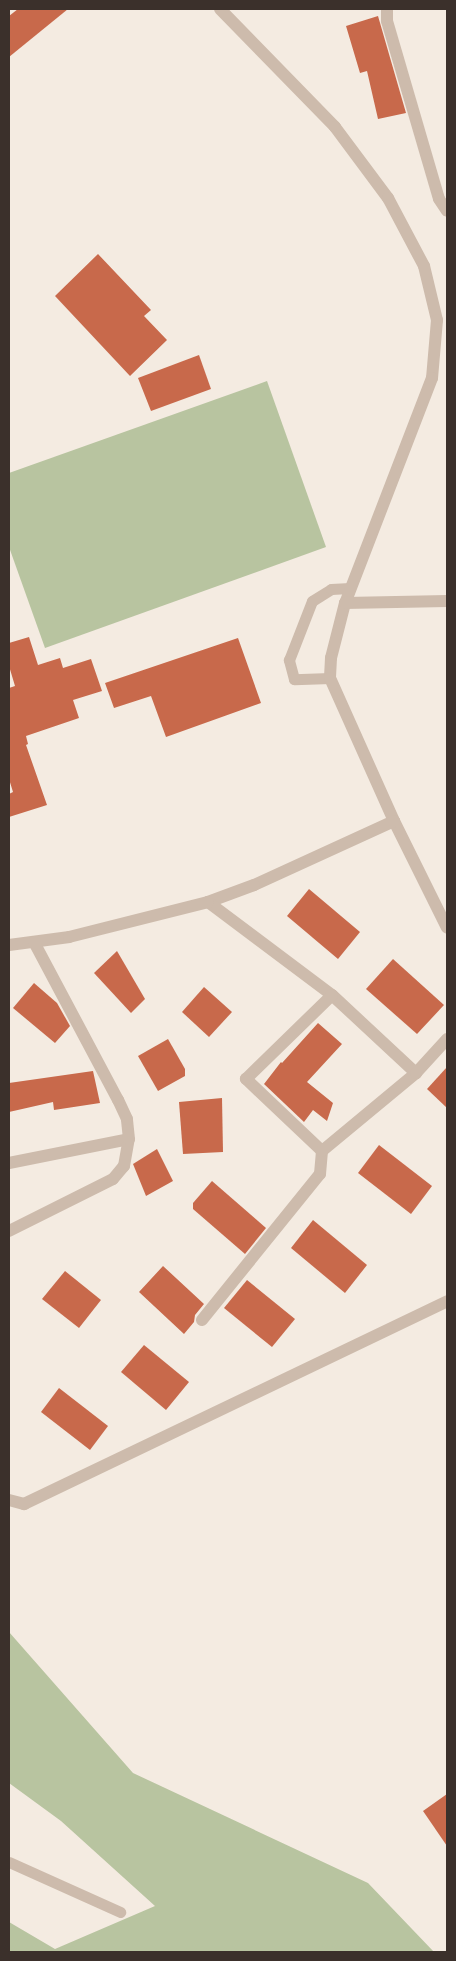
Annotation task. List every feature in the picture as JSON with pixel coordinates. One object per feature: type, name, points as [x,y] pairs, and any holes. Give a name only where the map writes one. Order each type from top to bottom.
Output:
[{"type":"street","points":[[220,9],[335,127],[388,198],[424,266],[437,320],[432,378],[345,602],[330,658],[330,678],[394,821],[447,928]]},
{"type":"street","points":[[387,9],[387,21],[439,199],[447,211]]},
{"type":"street","points":[[345,602],[447,601]]},
{"type":"street","points":[[9,945],[69,936],[208,902],[254,885],[394,821]]},
{"type":"street","points":[[208,902],[332,994],[416,1073]]},
{"type":"street","points":[[9,1231],[113,1179],[124,1166],[129,1139],[126,1119],[118,1100],[90,1043],[34,942]]},
{"type":"street","points":[[322,1151],[246,1079],[332,994]]},
{"type":"street","points":[[202,1320],[320,1174],[322,1151],[416,1073],[447,1039]]},
{"type":"street","points":[[9,1163],[129,1139]]},
{"type":"street","points":[[9,1500],[24,1504],[447,1301]]},
{"type":"lane","points":[[330,678],[294,679],[289,660],[312,602],[331,589],[350,588]]},
{"type":"lane","points":[[9,1862],[120,1912]]},
{"type":"green space","points":[[267,381],[326,547],[45,648],[9,547],[9,473]]},
{"type":"green space","points":[[9,1632],[133,1773],[368,1883],[434,1952],[9,1952],[9,1922],[55,1949],[155,1906],[61,1821],[9,1783]]},
{"type":"building","points":[[18,9],[68,9],[9,57],[9,16]]},
{"type":"building","points":[[378,16],[406,113],[378,119],[367,71],[360,73],[346,26]]},
{"type":"building","points":[[98,254],[151,310],[144,316],[167,340],[130,376],[55,296]]},
{"type":"building","points":[[199,355],[211,389],[151,411],[138,378]]},
{"type":"building","points":[[29,637],[38,665],[60,658],[63,668],[91,659],[102,691],[73,700],[79,718],[26,736],[28,744],[26,745],[47,805],[9,817],[9,794],[13,792],[9,779],[9,688],[15,686],[9,666],[9,643]]},
{"type":"building","points":[[238,638],[261,703],[166,737],[151,696],[114,708],[105,683]]},
{"type":"building","points":[[309,889],[360,932],[338,959],[287,916]]},
{"type":"building","points":[[117,951],[145,999],[131,1013],[94,973]]},
{"type":"building","points":[[393,959],[444,1005],[417,1034],[366,989]]},
{"type":"building","points":[[34,983],[57,1003],[70,1026],[55,1043],[13,1008]]},
{"type":"building","points":[[204,987],[232,1012],[209,1037],[182,1012]]},
{"type":"building","points":[[318,1023],[342,1044],[307,1082],[333,1103],[327,1121],[313,1110],[304,1122],[264,1084],[281,1062]]},
{"type":"building","points":[[168,1039],[185,1069],[185,1076],[158,1091],[138,1056]]},
{"type":"building","points":[[447,1067],[447,1108],[427,1089]]},
{"type":"building","points":[[93,1071],[100,1103],[54,1110],[53,1102],[9,1112],[9,1083]]},
{"type":"building","points":[[222,1098],[223,1152],[183,1154],[179,1102]]},
{"type":"building","points":[[379,1145],[432,1186],[411,1214],[358,1173]]},
{"type":"building","points":[[157,1149],[173,1181],[146,1196],[133,1164]]},
{"type":"building","points":[[212,1181],[266,1228],[245,1254],[193,1209],[193,1203]]},
{"type":"building","points":[[313,1220],[367,1265],[345,1293],[291,1248]]},
{"type":"building","points":[[163,1266],[204,1304],[195,1315],[194,1322],[184,1334],[139,1292]]},
{"type":"building","points":[[65,1271],[101,1300],[79,1328],[42,1299]]},
{"type":"building","points":[[247,1280],[295,1319],[272,1347],[224,1308]]},
{"type":"building","points":[[144,1345],[189,1382],[166,1410],[121,1372]]},
{"type":"building","points":[[59,1388],[108,1426],[90,1450],[41,1412]]},
{"type":"building","points":[[447,1794],[447,1846],[423,1811]]}]
